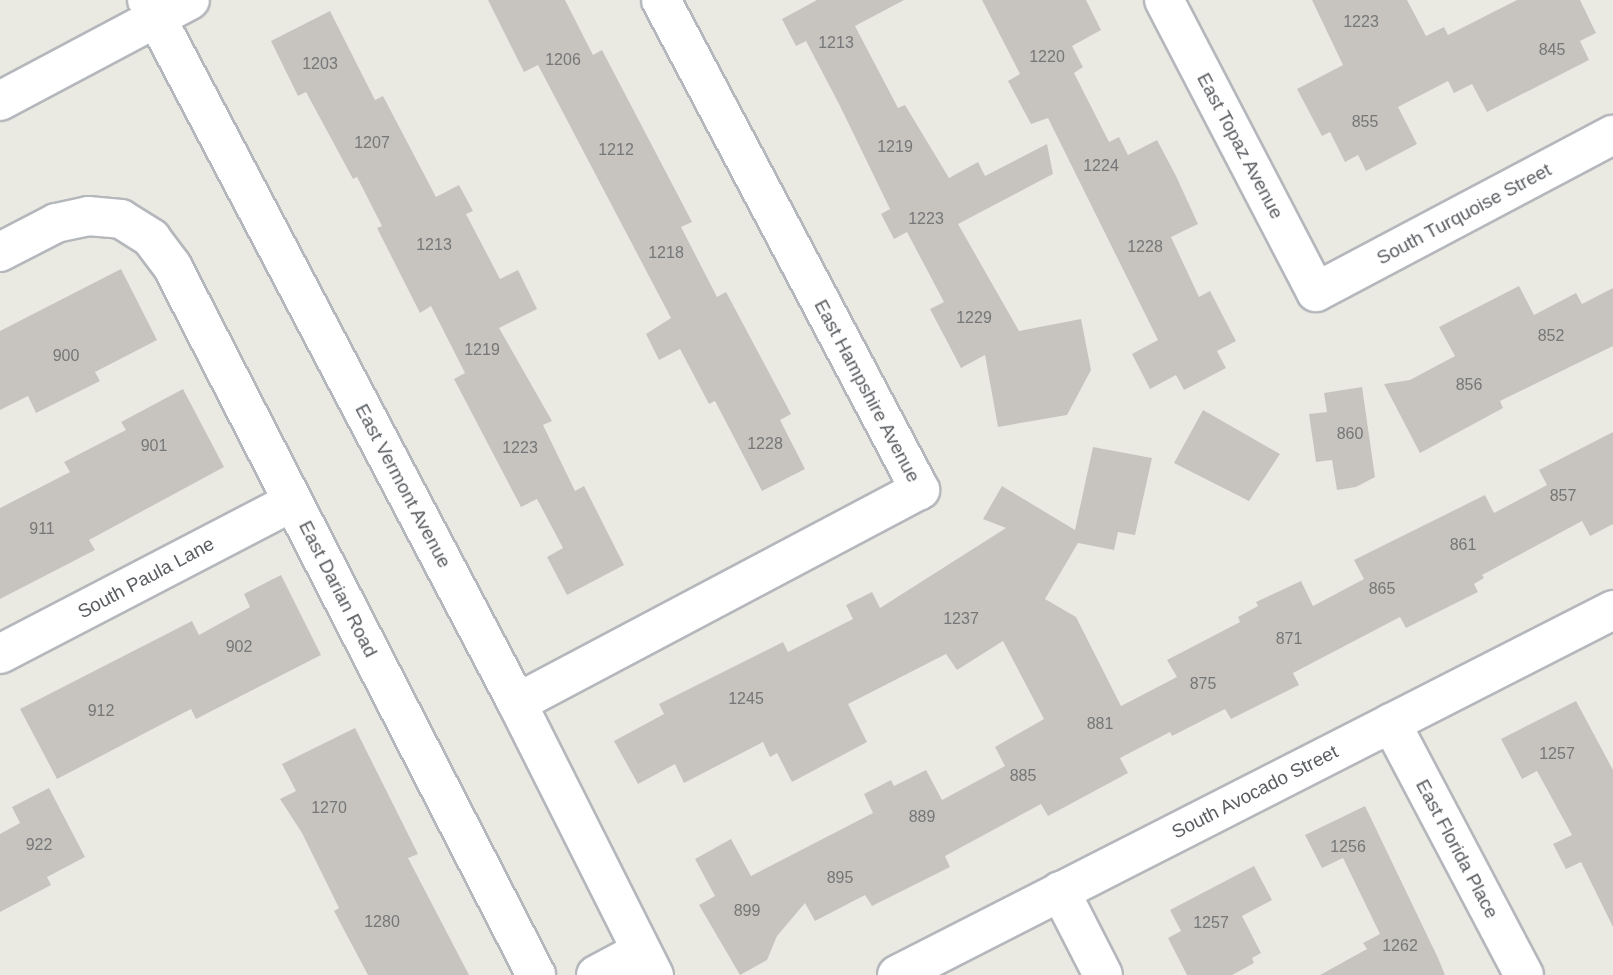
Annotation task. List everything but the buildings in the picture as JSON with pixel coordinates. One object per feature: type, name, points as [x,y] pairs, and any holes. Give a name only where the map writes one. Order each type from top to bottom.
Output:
[{"type":"street","points":[[0,101],[151,9],[190,0]]},
{"type":"street","name":"East Hampshire Avenue","points":[[517,703],[920,490],[661,0]]},
{"type":"street","name":"East Topaz Avenue","points":[[1164,0],[1316,292]]},
{"type":"street","name":"East Vermont Avenue","points":[[151,9],[517,703],[648,963]]},
{"type":"street","name":"South Turquoise Street","points":[[1316,292],[1613,135]]},
{"type":"street","name":"East Darian Road","points":[[0,252],[57,223],[88,216],[121,219],[151,238],[172,266],[536,975]]},
{"type":"street","name":"South Paula Lane","points":[[0,654],[292,502]]},
{"type":"street","name":"South Avocado Street","points":[[897,975],[1613,610]]},
{"type":"street","name":"East Florida Place","points":[[1391,723],[1524,975]]},
{"type":"street","points":[[1060,891],[1103,975]]},
{"type":"street","points":[[596,975],[648,963]]}]
